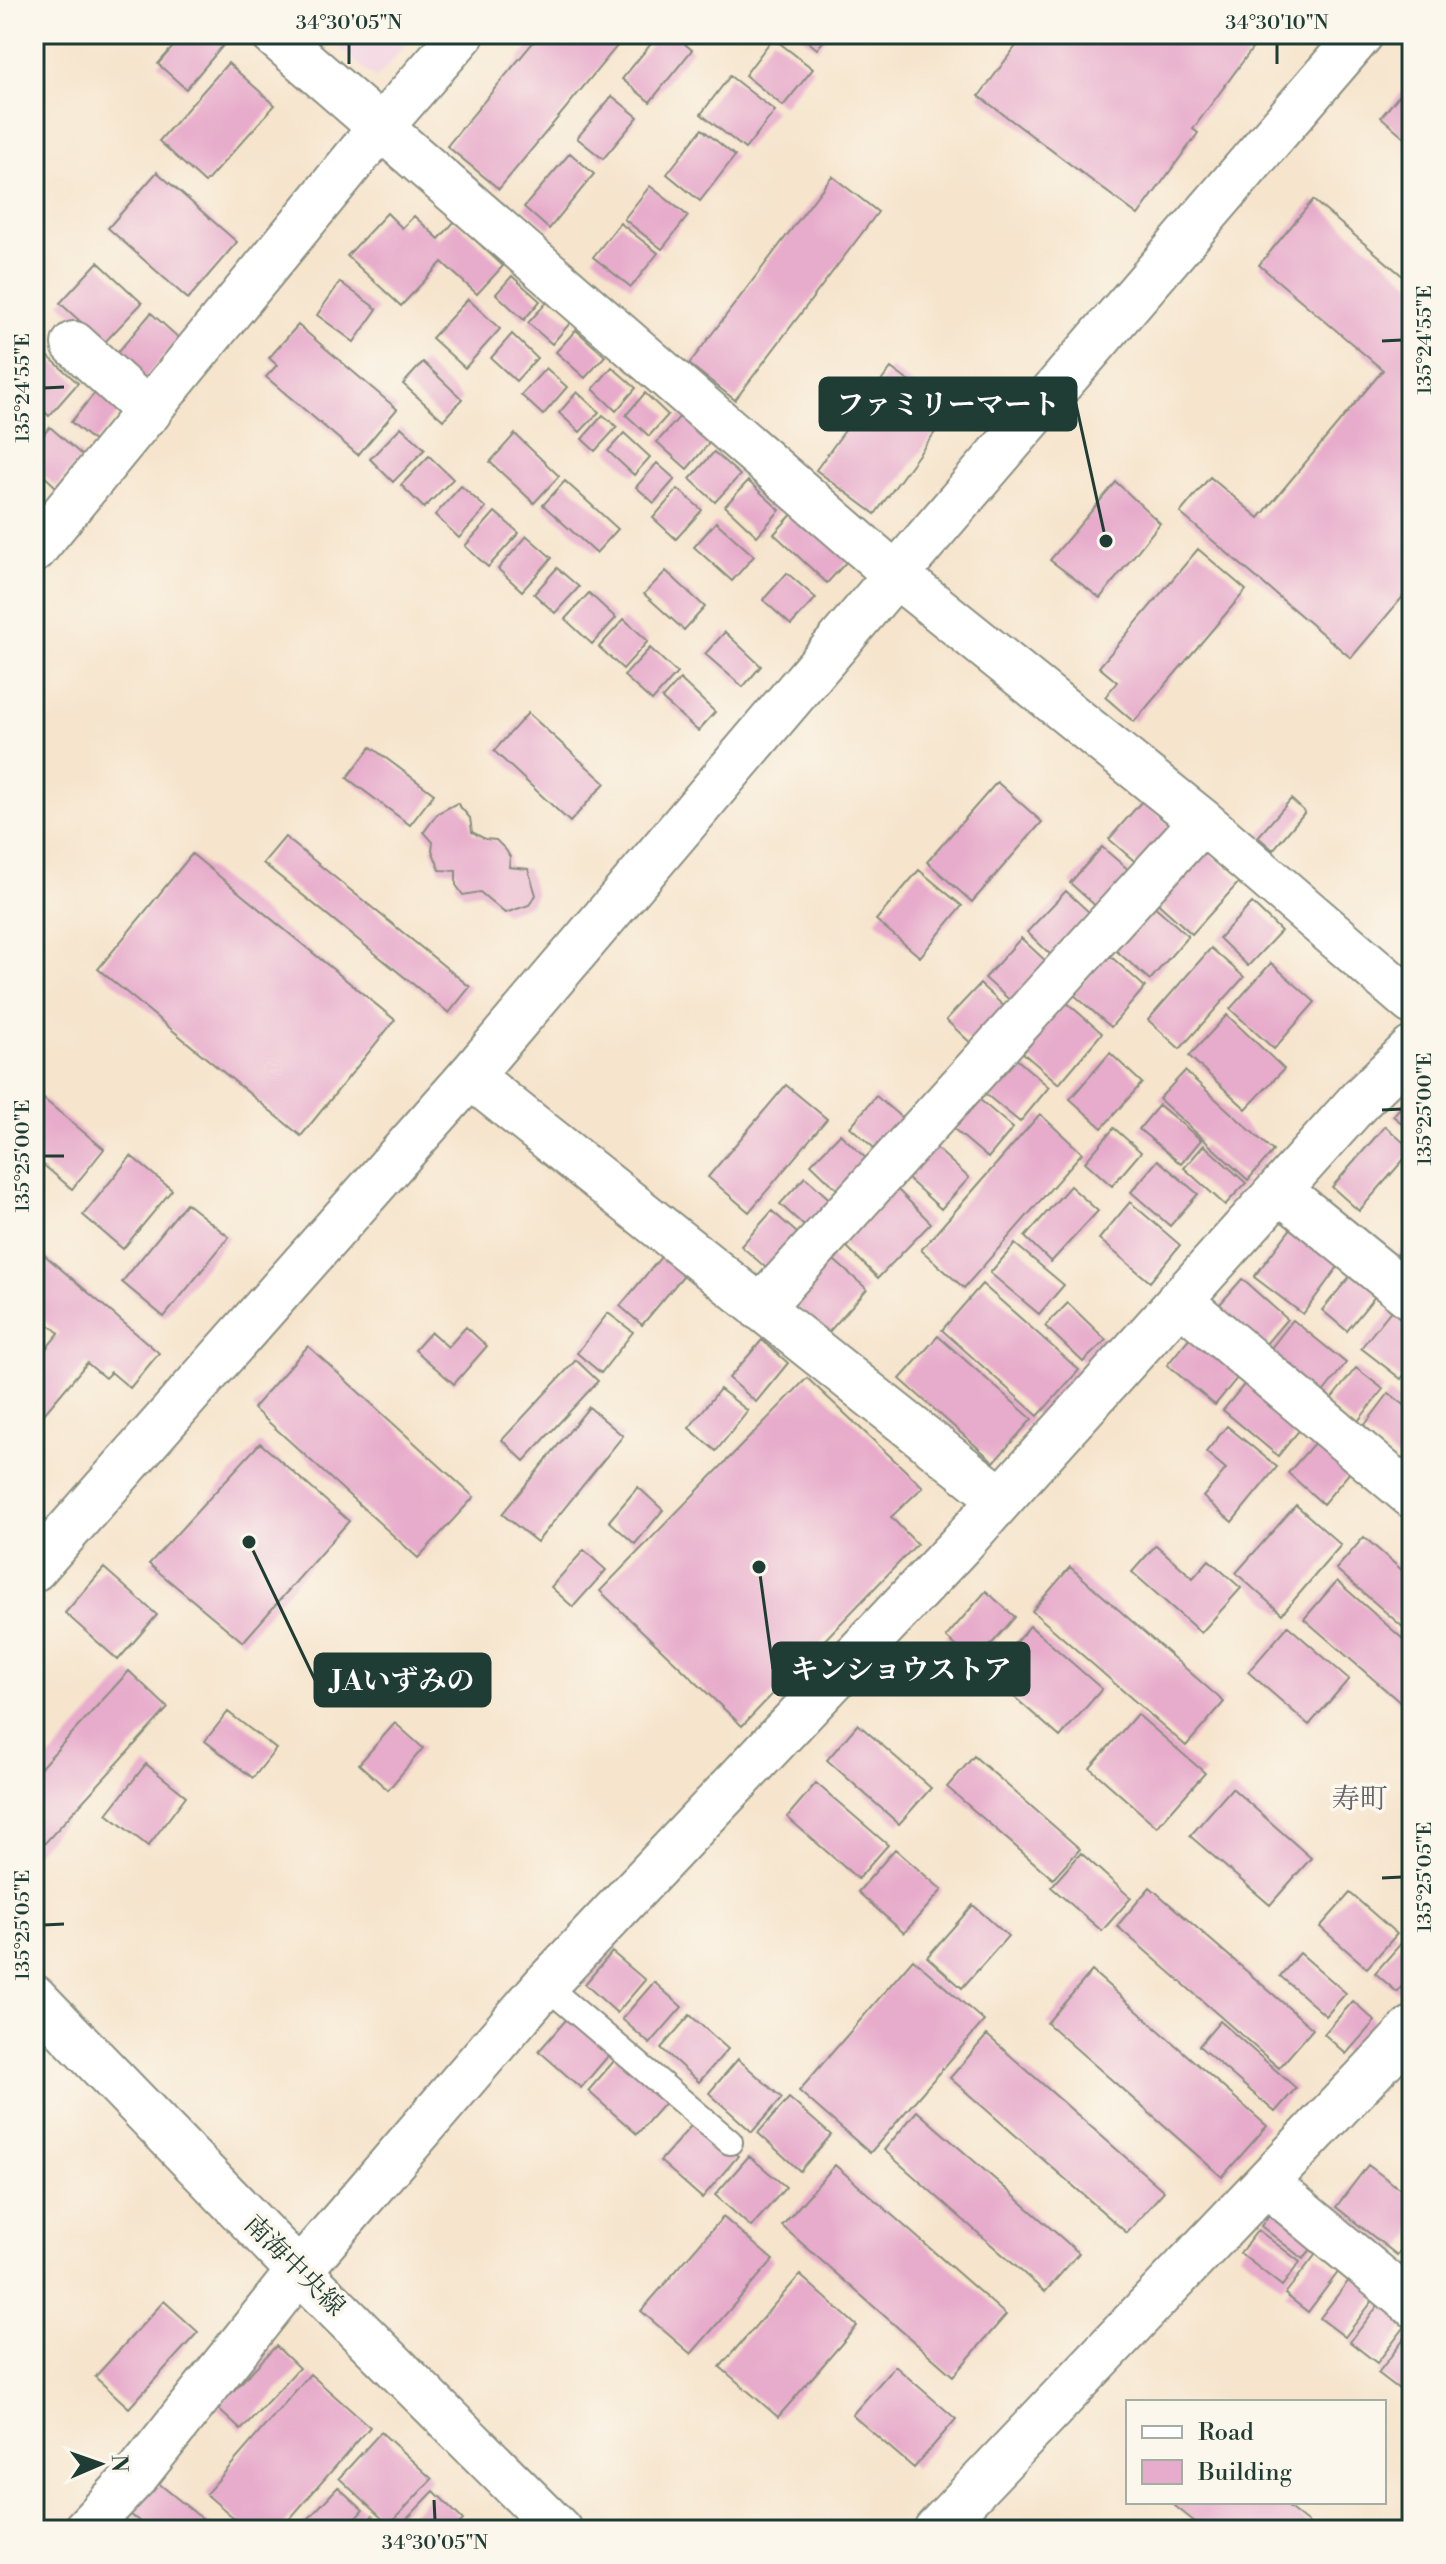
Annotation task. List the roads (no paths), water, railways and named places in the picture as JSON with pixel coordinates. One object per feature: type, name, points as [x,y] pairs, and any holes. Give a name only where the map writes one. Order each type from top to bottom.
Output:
[{"type":"street","points":[[273,34],[896,575],[1202,821],[1412,1002]]},
{"type":"street","points":[[39,534],[149,412],[380,128],[462,34]]},
{"type":"street","points":[[34,1569],[470,1076],[1361,34]]},
{"type":"street","points":[[74,344],[149,412]]},
{"type":"street","points":[[760,1308],[1202,821]]},
{"type":"street","points":[[85,2530],[135,2477],[299,2271],[545,1985],[960,1545],[1359,1101],[1412,1049]]},
{"type":"street","points":[[470,1076],[1000,1498]]},
{"type":"street","points":[[1279,1190],[1412,1298]]},
{"type":"street","points":[[1179,1300],[1412,1496]]},
{"type":"street","name":"南海中央線","points":[[34,1997],[299,2271],[559,2530]]},
{"type":"street","points":[[936,2530],[1412,2029]]},
{"type":"street","points":[[1267,2184],[1412,2304]]},
{"type":"lane","points":[[545,1985],[730,2142]]},
{"type":"place","name":"ファミリーマート","points":[[1106,541]]},
{"type":"place","name":"JAいずみの","points":[[249,1542]]},
{"type":"place","name":"キンショウストア","points":[[759,1567]]},
{"type":"district","name":"寿町","points":[[1360,1798]]}]
